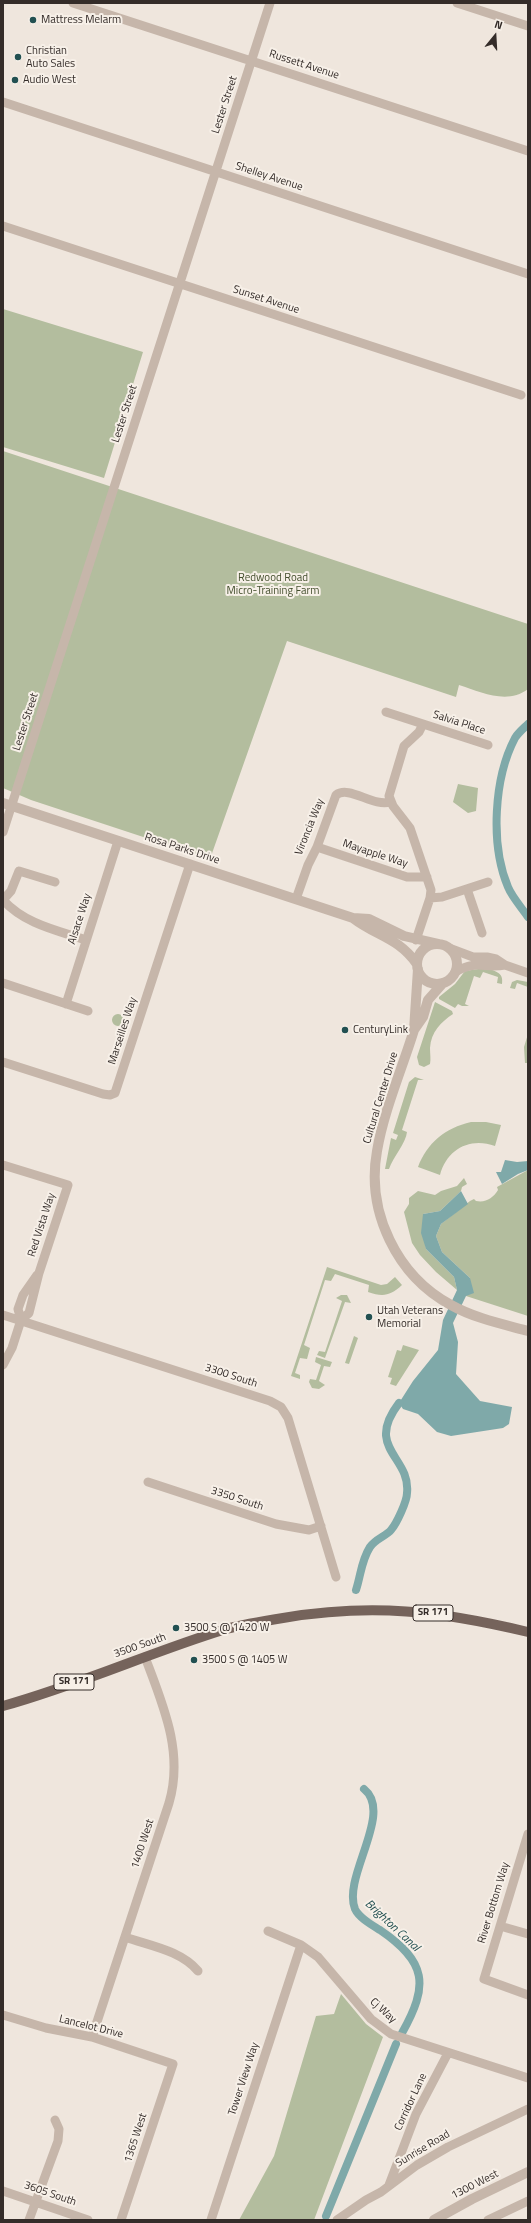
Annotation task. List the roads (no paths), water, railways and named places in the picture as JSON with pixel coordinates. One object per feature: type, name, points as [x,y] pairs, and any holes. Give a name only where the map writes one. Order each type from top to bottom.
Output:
[{"type":"main road","name":"3500 South","points":[[3,1706],[227,1629],[256,1622],[335,1610],[385,1609],[432,1612],[528,1632]]},
{"type":"street","name":"Russett Avenue","points":[[73,3],[528,151]]},
{"type":"street","name":"Lester Street","points":[[3,832],[7,804],[180,284],[270,3]]},
{"type":"street","points":[[457,3],[528,26]]},
{"type":"street","name":"Shelley Avenue","points":[[3,102],[528,274]]},
{"type":"street","name":"Sunset Avenue","points":[[3,226],[521,396]]},
{"type":"street","name":"Salvia Place","points":[[386,712],[488,745]]},
{"type":"street","points":[[416,940],[430,898],[431,890],[410,828],[390,802],[389,795],[404,748],[419,732],[423,724]]},
{"type":"street","name":"Vironcia Way","points":[[296,899],[308,865],[317,847],[334,798],[339,793],[350,793],[380,803],[390,802]]},
{"type":"street","name":"Rosa Parks Drive","points":[[7,804],[352,918],[369,919],[416,940],[439,944]]},
{"type":"street","name":"Alsace Way","points":[[66,1004],[118,841]]},
{"type":"street","name":"Mayapple Way","points":[[317,847],[407,877],[427,877]]},
{"type":"street","name":"Marseilles Way","points":[[3,1062],[103,1094],[110,1095],[114,1093],[190,864]]},
{"type":"street","points":[[55,882],[19,871],[11,891],[3,900],[11,909],[30,921],[86,940]]},
{"type":"street","points":[[430,898],[442,897],[488,882]]},
{"type":"street","points":[[467,889],[482,933]]},
{"type":"street","name":"Rosa Parks Drive","points":[[352,918],[365,927],[404,947],[417,966]]},
{"type":"street","points":[[504,965],[494,967],[474,964],[455,972],[443,983],[427,982],[417,966],[423,949],[439,944],[468,956],[496,959],[504,965],[528,973]]},
{"type":"street","points":[[449,948],[457,962],[455,972]]},
{"type":"street","name":"Cultural Center Drive","points":[[417,966],[414,1030],[377,1152],[375,1178],[377,1200],[386,1233],[398,1255],[416,1279],[450,1305],[460,1310],[528,1331]]},
{"type":"street","points":[[3,983],[88,1011]]},
{"type":"street","name":"Cultural Center Drive","points":[[414,1030],[423,1017],[428,1000],[443,983]]},
{"type":"street","name":"Red Vista Way","points":[[3,1165],[68,1185],[39,1273],[23,1295],[18,1310],[21,1320],[12,1348],[3,1364]]},
{"type":"street","name":"3300 South","points":[[3,1315],[270,1401],[281,1407],[288,1418],[336,1577]]},
{"type":"street","name":"3350 South","points":[[148,1482],[276,1524],[309,1530],[321,1526]]},
{"type":"street","name":"1400 West","points":[[92,2037],[168,1803],[174,1780],[174,1747],[171,1730],[144,1657]]},
{"type":"street","name":"River Bottom Way","points":[[528,1834],[484,1979],[528,1995]]},
{"type":"street","points":[[500,1926],[528,1934]]},
{"type":"street","name":"Cj Way","points":[[268,1932],[301,1945],[318,1957],[370,2019],[381,2028],[401,2038],[528,2078]]},
{"type":"street","points":[[125,1937],[182,1956],[198,1971]]},
{"type":"street","name":"Tower View Way","points":[[211,2220],[301,1945]]},
{"type":"street","name":"Lancelot Drive","points":[[3,2015],[46,2028],[92,2037],[173,2064]]},
{"type":"street","name":"Corridor Lane","points":[[389,2185],[416,2114],[448,2053]]},
{"type":"street","name":"1365 West","points":[[122,2220],[173,2064]]},
{"type":"street","name":"Sunrise Road","points":[[337,2220],[417,2165],[442,2151],[528,2109]]},
{"type":"street","points":[[29,2220],[37,2202],[58,2141],[59,2129],[55,2120]]},
{"type":"street","name":"1300 West","points":[[434,2220],[472,2199],[528,2172]]},
{"type":"street","name":"3605 South","points":[[3,2191],[88,2220]]},
{"type":"street","points":[[488,2220],[528,2202]]},
{"type":"water","points":[[505,1160],[517,1162],[528,1161],[528,1170],[518,1174],[502,1184],[496,1172],[501,1172]]},
{"type":"water","points":[[461,1191],[468,1204],[441,1224],[436,1236],[442,1252],[470,1278],[474,1293],[466,1296],[453,1323],[458,1342],[456,1374],[480,1401],[512,1407],[509,1424],[503,1428],[451,1436],[437,1432],[418,1414],[403,1409],[399,1403],[413,1381],[438,1350],[443,1320],[457,1290],[454,1277],[426,1249],[421,1233],[423,1214],[440,1211]]},
{"type":"waterway","name":"Brighton Canal","points":[[528,724],[519,732],[508,754],[499,791],[497,811],[497,832],[502,870],[510,891],[528,917]]},
{"type":"waterway","name":"Brighton Canal","points":[[356,1590],[367,1552],[372,1544],[389,1532],[393,1527],[407,1497],[406,1480],[403,1470],[387,1442],[386,1431],[389,1419],[399,1403]]},
{"type":"waterway","name":"Brighton Canal","points":[[364,1789],[372,1800],[373,1813],[371,1829],[355,1880],[353,1896],[355,1909],[366,1921],[396,1942],[415,1964],[419,1976],[417,2001],[402,2033]]},
{"type":"waterway","name":"Brighton Canal","points":[[326,2216],[396,2044]]},
{"type":"place","name":"Mattress Melarm","points":[[33,20]]},
{"type":"place","name":"Christian Auto Sales","points":[[18,57]]},
{"type":"place","name":"Audio West","points":[[15,80]]},
{"type":"place","name":"CenturyLink","points":[[345,1030]]},
{"type":"place","name":"Utah Veterans Memorial","points":[[369,1317]]},
{"type":"place","name":"3500 S @ 1420 W","points":[[176,1628]]},
{"type":"place","name":"3500 S @ 1405 W","points":[[194,1660]]},
{"type":"park label","name":"Redwood Road Micro-Training Farm","points":[[273,584]]}]
